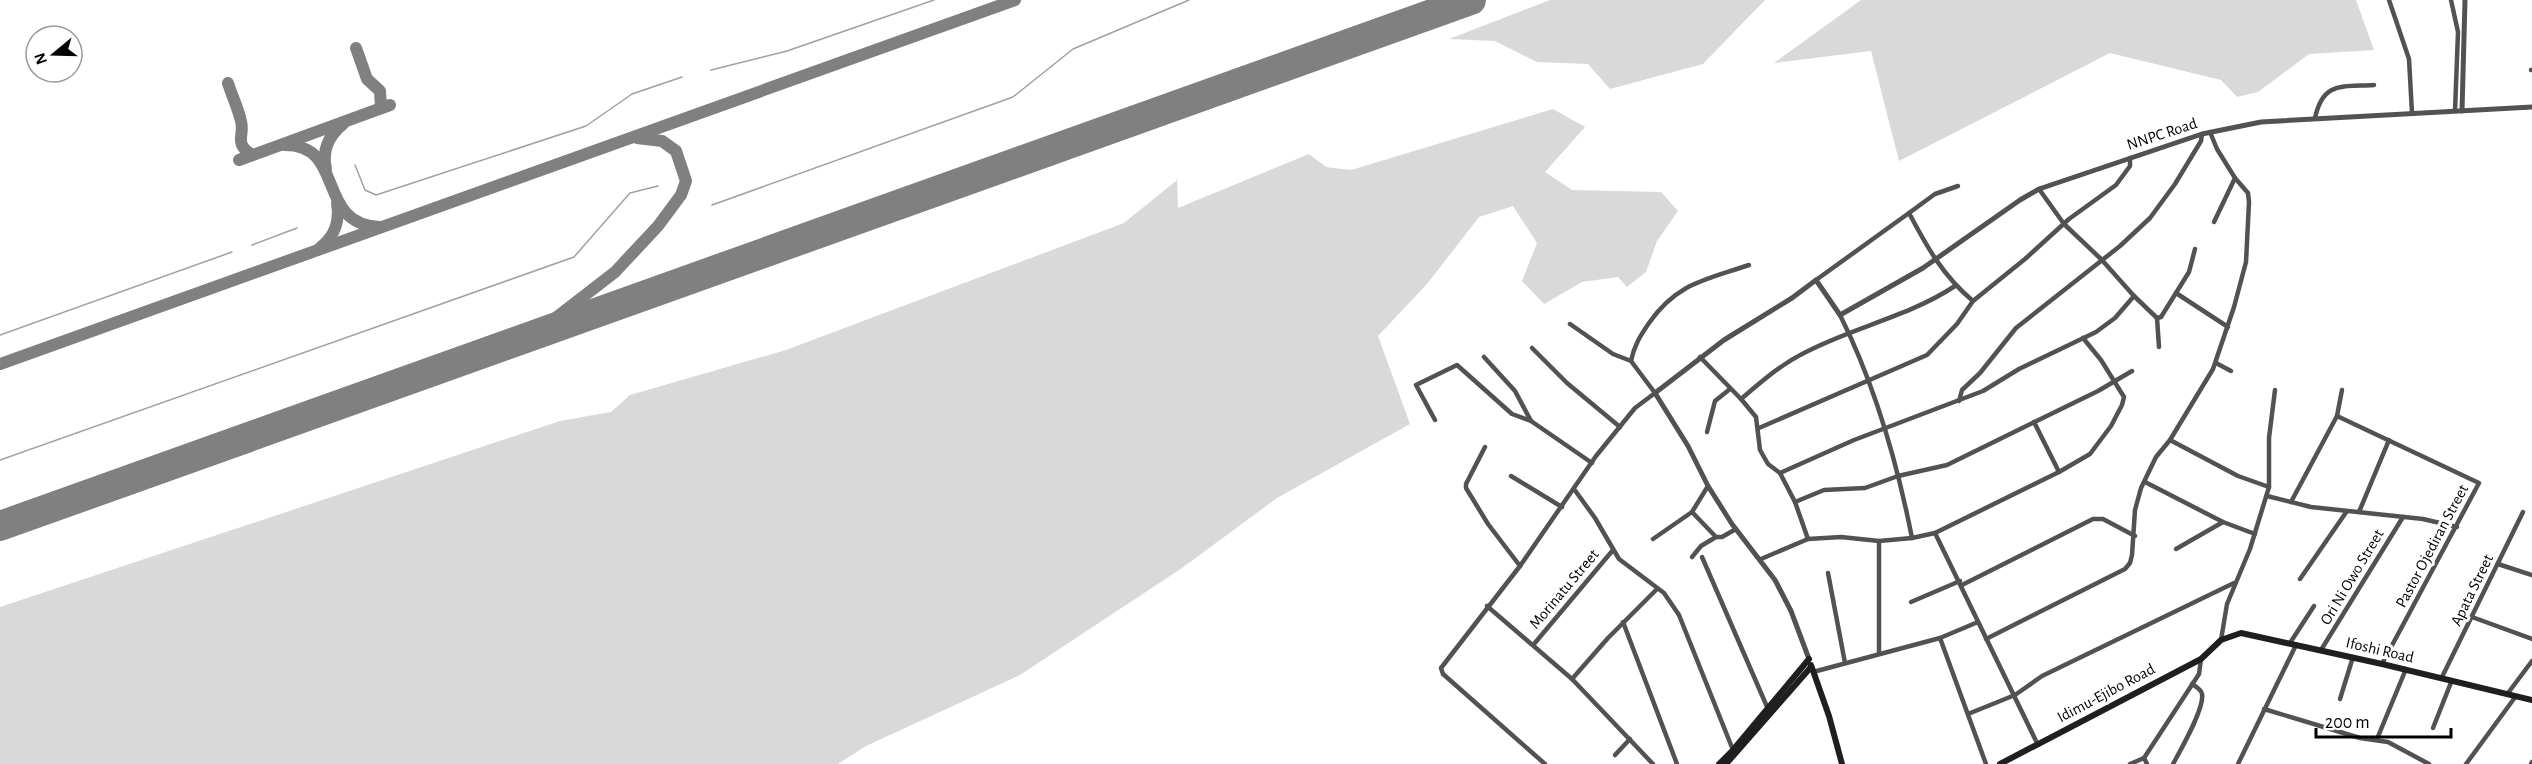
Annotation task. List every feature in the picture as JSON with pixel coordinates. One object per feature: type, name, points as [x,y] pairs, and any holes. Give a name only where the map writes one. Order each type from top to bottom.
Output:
[{"type":"main road","name":"Ifoshi Road","points":[[2221,640],[2241,633],[2406,669],[2532,700]]},
{"type":"main road","name":"Idimu-Ejibo Road","points":[[2000,764],[2201,659],[2221,640]]},
{"type":"main road","points":[[1726,764],[1809,659]]},
{"type":"main road","points":[[1809,659],[1842,764]]},
{"type":"main road","points":[[1719,764],[1742,744],[1812,669]]},
{"type":"street","points":[[2389,0],[2409,59],[2412,113]]},
{"type":"street","points":[[2451,0],[2458,32],[2455,111]]},
{"type":"street","points":[[2454,7],[2460,10],[2465,2]]},
{"type":"street","points":[[2462,111],[2465,2]]},
{"type":"street","points":[[2315,118],[2320,98],[2334,89],[2374,85]]},
{"type":"street","name":"NNPC Road","points":[[1840,315],[1935,261],[2039,189],[2210,132],[2261,122],[2532,107]]},
{"type":"street","points":[[1986,639],[2125,569],[2130,563],[2135,536],[2135,510],[2145,482],[2156,457],[2170,440],[2216,363],[2246,262],[2248,193],[2235,178],[2217,149],[2210,132]]},
{"type":"street","points":[[1959,401],[1962,390],[1980,373],[2016,328],[2131,236],[2158,208],[2201,141],[2202,135]]},
{"type":"street","points":[[1759,428],[1927,355],[1957,324],[1972,301],[2125,176],[2130,166],[2130,158]]},
{"type":"street","points":[[2214,222],[2235,178]]},
{"type":"street","points":[[1545,764],[1443,674],[1441,668],[1443,663],[1520,566],[1592,463],[1635,408],[1701,357],[1792,298],[1935,194],[1958,186]]},
{"type":"street","points":[[2039,189],[2064,224],[2157,318],[2159,347]]},
{"type":"street","points":[[1909,213],[1935,261],[1955,286],[1972,301]]},
{"type":"street","points":[[2157,318],[2161,317],[2188,272],[2195,249]]},
{"type":"street","points":[[1631,361],[1634,345],[1661,307],[1673,295],[1698,282],[1749,265]]},
{"type":"street","points":[[1816,280],[1840,315],[1867,381],[1885,430],[1912,538]]},
{"type":"street","points":[[1742,399],[1777,368],[1805,352],[1923,305],[1955,286]]},
{"type":"street","points":[[2176,293],[2228,327]]},
{"type":"street","points":[[1780,474],[1854,440],[1983,391],[2019,369],[2106,326],[2134,296]]},
{"type":"street","points":[[1570,324],[1613,354],[1631,361],[1655,393],[1688,446],[1708,486],[1736,529],[1761,559],[1791,611],[1809,659]]},
{"type":"street","points":[[1761,559],[1808,539],[1842,537],[1879,541],[1935,533],[2059,472],[2090,454],[2111,426],[2124,401],[2122,393],[2083,338]]},
{"type":"street","points":[[1533,348],[1567,383],[1620,427]]},
{"type":"street","points":[[1484,357],[1515,391],[1531,421]]},
{"type":"street","points":[[1701,357],[1742,399],[1756,417],[1760,450],[1768,464],[1780,474],[1795,502],[1808,539]]},
{"type":"street","points":[[2216,363],[2230,371]]},
{"type":"street","points":[[1435,420],[1416,385],[1457,365],[1512,414],[1531,421],[1592,463]]},
{"type":"street","points":[[1795,502],[1824,490],[1865,488],[1898,476],[1947,465],[2132,371]]},
{"type":"street","points":[[1707,432],[1715,401],[1730,389]]},
{"type":"street","points":[[2221,640],[2224,616],[2234,583],[2254,534],[2269,487],[2269,438],[2275,390]]},
{"type":"street","points":[[2291,502],[2337,416],[2342,390]]},
{"type":"street","name":"Pastor Ojediran Street","points":[[2337,416],[2479,483],[2382,664]]},
{"type":"street","points":[[2034,422],[2059,472]]},
{"type":"street","points":[[2170,440],[2238,476],[2269,487]]},
{"type":"street","points":[[2359,512],[2390,441]]},
{"type":"street","points":[[1485,447],[1466,488],[1488,524],[1520,566]]},
{"type":"street","points":[[1511,476],[1562,507]]},
{"type":"street","points":[[2145,482],[2223,522],[2254,534]]},
{"type":"street","points":[[1653,539],[1692,512],[1708,486]]},
{"type":"street","points":[[1574,489],[1590,510],[1618,560],[1670,600],[1679,615],[1734,750]]},
{"type":"street","points":[[2267,496],[2376,516],[2429,520],[2457,527]]},
{"type":"street","points":[[2300,579],[2347,511]]},
{"type":"street","points":[[1692,512],[1716,537]]},
{"type":"street","name":"Apata Street","points":[[2442,678],[2523,512]]},
{"type":"street","name":"Ori Ni Owo Street","points":[[2321,650],[2403,517]]},
{"type":"street","points":[[1911,602],[1961,583],[2093,519],[2103,519],[2135,536]]},
{"type":"street","points":[[2176,549],[2223,522]]},
{"type":"street","points":[[1692,557],[1701,546],[1736,529]]},
{"type":"street","points":[[1935,533],[2038,744]]},
{"type":"street","points":[[1879,541],[1879,652]]},
{"type":"street","name":"Morinatu Street","points":[[1534,644],[1613,549]]},
{"type":"street","points":[[1702,556],[1768,709]]},
{"type":"street","points":[[2498,564],[2532,575]]},
{"type":"street","points":[[1828,573],[1845,663]]},
{"type":"street","points":[[1968,714],[2015,695],[2042,676],[2234,583]]},
{"type":"street","points":[[1572,679],[1623,622],[1657,589]]},
{"type":"street","points":[[1487,606],[1572,679],[1653,764]]},
{"type":"street","points":[[2247,764],[2239,763],[2293,644],[2314,606]]},
{"type":"street","points":[[2472,617],[2532,639]]},
{"type":"street","points":[[1623,622],[1677,764]]},
{"type":"street","points":[[1812,669],[1845,663],[1879,652],[1940,638],[1978,622]]},
{"type":"street","points":[[1940,638],[1986,764]]},
{"type":"street","points":[[2340,699],[2353,657]]},
{"type":"street","points":[[2130,764],[2144,758],[2199,674],[2201,659]]},
{"type":"street","points":[[2508,693],[2532,661]]},
{"type":"street","points":[[2376,739],[2406,669]]},
{"type":"street","points":[[2433,728],[2452,680]]},
{"type":"street","points":[[2173,764],[2193,726],[2203,695],[2201,690],[2192,684]]},
{"type":"street","points":[[2466,764],[2516,696]]},
{"type":"street","points":[[2264,709],[2360,738],[2388,742],[2429,764]]},
{"type":"street","points":[[1615,755],[1630,739]]},
{"type":"street","points":[[2144,758],[2147,764]]},
{"type":"shaded area","points":[[1550,0],[1765,0],[1703,64],[1610,89],[1588,64],[1537,62],[1495,41],[1449,39]]},
{"type":"shaded area","points":[[1861,0],[2356,0],[2374,50],[2309,54],[2258,92],[2237,97],[2221,80],[2110,53],[1899,161],[1871,51],[1774,63]]},
{"type":"shaded area","points":[[1553,109],[1585,127],[1545,172],[1572,190],[1661,192],[1678,211],[1657,241],[1646,272],[1627,287],[1618,277],[1582,282],[1544,304],[1522,281],[1537,243],[1513,206],[1479,217],[1427,284],[1378,336],[1410,424],[1277,498],[1182,568],[1020,675],[866,746],[838,764],[0,764],[0,607],[560,421],[611,412],[630,395],[786,350],[1124,223],[1177,180],[1178,208],[1309,154],[1326,167],[1351,170]]},
{"type":"waterway","points":[[711,70],[787,51],[934,0]]},
{"type":"waterway","points":[[712,205],[1013,97],[1073,49],[1189,0]]},
{"type":"waterway","points":[[355,165],[365,190],[376,195],[586,126],[632,94],[682,77]]},
{"type":"waterway","points":[[0,460],[574,257],[630,193],[658,186]]},
{"type":"waterway","points":[[252,245],[297,228]]},
{"type":"waterway","points":[[0,335],[232,252]]},
{"type":"taxiway","points":[[0,364],[1015,0]]},
{"type":"taxiway","points":[[356,48],[367,79],[380,91],[381,108]]},
{"type":"taxiway","points":[[228,83],[241,121],[241,143],[252,155]]},
{"type":"taxiway","points":[[239,160],[390,105]]},
{"type":"taxiway","points":[[326,169],[327,144],[343,124]]},
{"type":"taxiway","points":[[531,337],[615,272],[658,226],[681,195],[686,181],[676,151],[662,141],[637,138]]},
{"type":"taxiway","points":[[284,145],[304,148],[316,157],[346,213],[360,223],[380,227]]},
{"type":"taxiway","points":[[320,248],[335,228],[338,216],[337,203]]},
{"type":"runway","points":[[0,526],[1471,0]]}]
